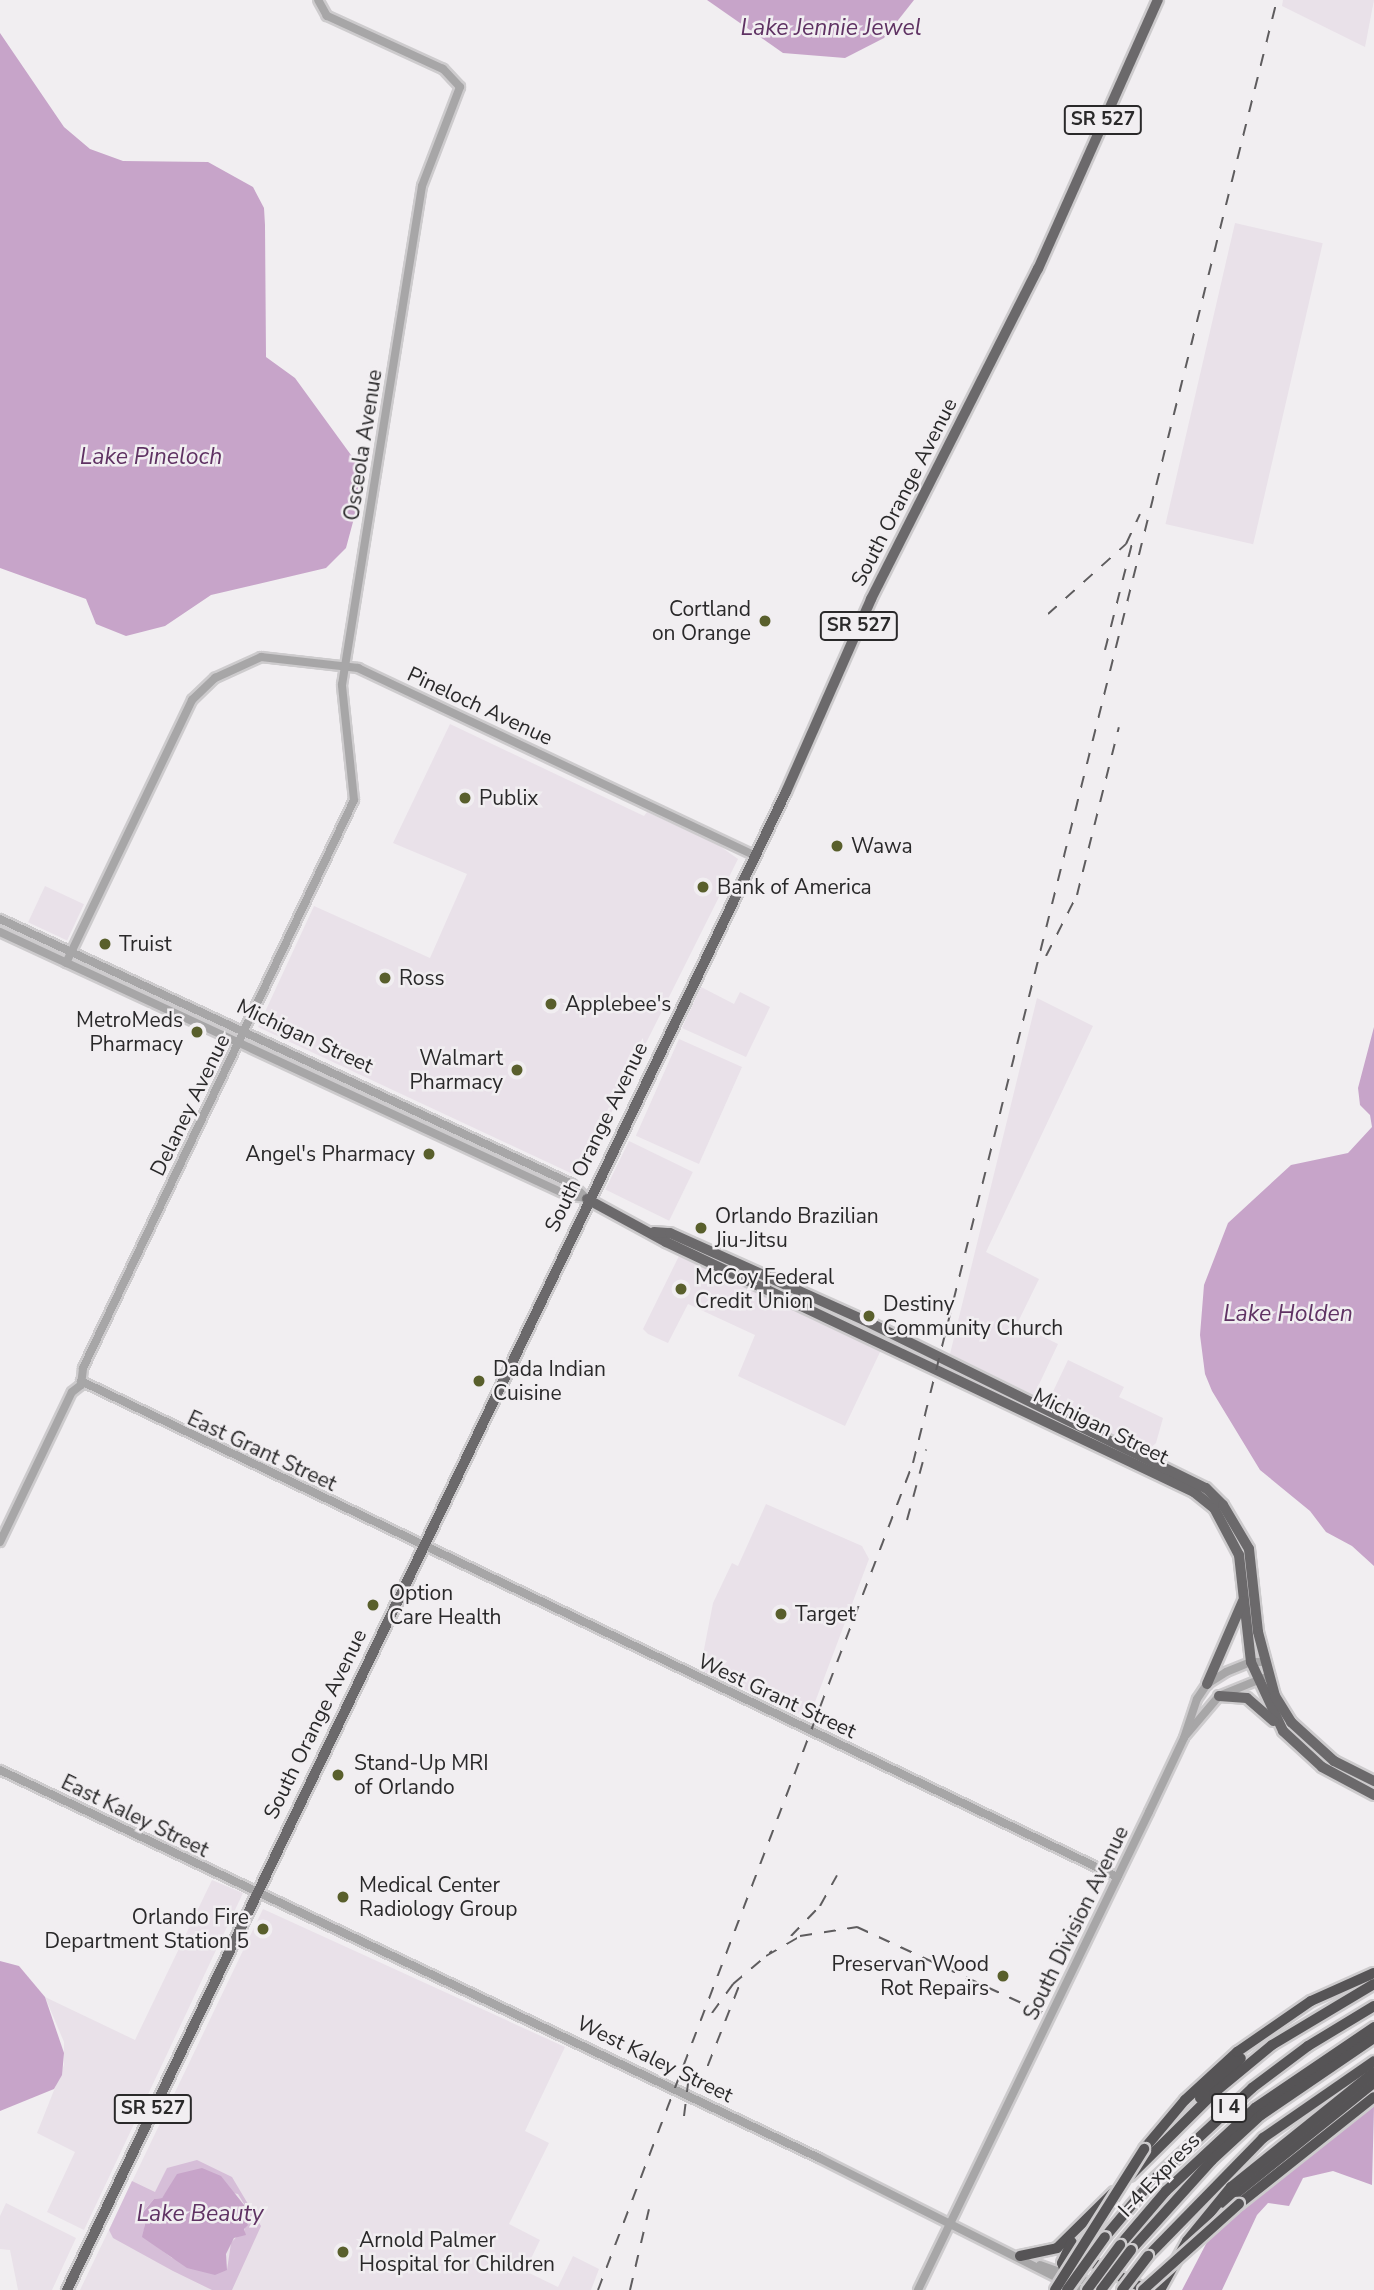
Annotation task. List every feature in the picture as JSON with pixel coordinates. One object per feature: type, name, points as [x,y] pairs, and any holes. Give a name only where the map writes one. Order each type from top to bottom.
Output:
[{"type":"highway","points":[[1055,2290],[1185,2099],[1237,2052],[1311,2001],[1374,1973]]},
{"type":"highway","points":[[1174,2132],[1202,2096],[1244,2055],[1306,2010],[1362,1978]]},
{"type":"highway","points":[[1020,2256],[1057,2249],[1145,2155],[1272,2045],[1374,1984]]},
{"type":"highway","name":"I 4","points":[[1073,2289],[1105,2237],[1160,2173],[1252,2088],[1308,2046],[1374,2006]]},
{"type":"highway","name":"I-4 Express","points":[[1087,2290],[1120,2245],[1166,2191],[1255,2108],[1374,2027]]},
{"type":"highway","name":"I-4 Express","points":[[1104,2290],[1131,2250],[1212,2160],[1261,2115],[1374,2038]]},
{"type":"highway","name":"I 4","points":[[1122,2290],[1148,2256],[1263,2138],[1374,2061]]},
{"type":"highway","points":[[1159,2290],[1192,2235],[1245,2174],[1374,2072]]},
{"type":"highway","points":[[1192,2235],[1246,2184],[1374,2083]]},
{"type":"highway","points":[[1080,2235],[1077,2245],[1084,2261],[1145,2290],[1239,2204],[1374,2097]]},
{"type":"highway","points":[[1073,2289],[1062,2270],[1064,2254],[1145,2155]]},
{"type":"main road","name":"South Orange Avenue","points":[[67,2290],[754,855],[871,599],[1038,269],[1158,0]]},
{"type":"main road","name":"Michigan Street","points":[[587,1199],[654,1232],[677,1247],[1194,1492],[1214,1508],[1228,1531],[1246,1590],[1251,1662],[1283,1731],[1322,1767],[1374,1794]]},
{"type":"main road","name":"Michigan Street","points":[[654,1232],[690,1242],[761,1272],[1206,1488],[1223,1505],[1249,1549],[1265,1662],[1291,1722],[1334,1760],[1374,1781]]},
{"type":"main road","points":[[677,1247],[690,1242]]},
{"type":"main road","points":[[756,1283],[761,1272]]},
{"type":"main road","points":[[1207,1684],[1246,1590]]},
{"type":"main road","points":[[1219,1696],[1247,1698],[1283,1731]]},
{"type":"street","name":"Osceola Avenue","points":[[318,3],[334,20],[443,69],[460,87],[422,186],[345,666],[342,704],[355,792],[348,814]]},
{"type":"street","name":"Pineloch Avenue","points":[[71,952],[190,704],[210,680],[256,658],[284,657],[358,668],[754,855]]},
{"type":"street","name":"Delaney Avenue","points":[[0,1542],[78,1384],[348,814]]},
{"type":"street","name":"Michigan Street","points":[[0,919],[245,1030],[572,1184],[587,1199]]},
{"type":"street","name":"Michigan Street","points":[[0,932],[240,1040],[567,1195],[587,1199]]},
{"type":"street","points":[[66,963],[71,952]]},
{"type":"street","points":[[134,994],[149,987]]},
{"type":"street","points":[[342,1088],[346,1077]]},
{"type":"street","name":"East Grant Street","points":[[78,1384],[423,1546]]},
{"type":"street","name":"West Grant Street","points":[[423,1546],[1117,1877]]},
{"type":"street","points":[[1219,1696],[1207,1684],[1251,1662],[1265,1662]]},
{"type":"street","name":"South Division Avenue","points":[[1184,1738],[1219,1696],[1269,1676]]},
{"type":"street","name":"South Division Avenue","points":[[918,2290],[1184,1738],[1207,1684]]},
{"type":"street","name":"East Kaley Street","points":[[0,1770],[255,1893]]},
{"type":"street","name":"West Kaley Street","points":[[255,1893],[527,2018],[1020,2256],[1073,2289]]},
{"type":"street","name":"West Kaley Street","points":[[1036,2264],[1062,2270],[1104,2290]]},
{"type":"shaded area","points":[[1283,0],[1374,0],[1365,47],[1282,6]]},
{"type":"shaded area","points":[[1235,223],[1323,243],[1253,544],[1165,524]]},
{"type":"shaded area","points":[[450,724],[644,816],[647,812],[717,844],[738,859],[581,1173],[575,1175],[258,1027],[314,906],[430,958],[467,874],[393,843]]},
{"type":"shaded area","points":[[45,886],[84,904],[67,940],[28,922]]},
{"type":"shaded area","points":[[701,987],[734,1004],[740,992],[770,1007],[746,1057],[682,1028]]},
{"type":"shaded area","points":[[1037,998],[1093,1026],[986,1252],[1039,1279],[1017,1324],[1058,1344],[1034,1395],[950,1354]]},
{"type":"shaded area","points":[[679,1039],[742,1067],[699,1164],[636,1136]]},
{"type":"shaded area","points":[[629,1141],[693,1172],[669,1221],[605,1190]]},
{"type":"shaded area","points":[[679,1256],[881,1350],[845,1426],[738,1376],[755,1335],[688,1304],[668,1343],[643,1329]]},
{"type":"shaded area","points":[[1068,1360],[1124,1387],[1119,1397],[1163,1418],[1156,1443],[1147,1451],[1048,1402]]},
{"type":"shaded area","points":[[766,1504],[862,1546],[869,1559],[809,1718],[700,1670],[713,1603],[732,1563],[738,1566]]},
{"type":"shaded area","points":[[212,1880],[243,1893],[84,2230],[47,2212],[75,2152],[37,2133],[64,2065],[64,2042],[45,1997],[135,2040]]},
{"type":"shaded area","points":[[263,1909],[565,2047],[525,2131],[549,2143],[509,2224],[540,2240],[525,2271],[558,2287],[573,2256],[599,2269],[591,2290],[80,2290]]},
{"type":"shaded area","points":[[197,2160],[232,2177],[261,2226],[232,2290],[212,2290],[113,2238],[109,2230],[132,2181],[155,2192],[167,2168]],"holes":[[[174,2182],[238,2194],[247,2209],[243,2214],[245,2234],[240,2233],[231,2243],[227,2270],[172,2258],[143,2236],[145,2223],[140,2215],[154,2199],[162,2198]]]},
{"type":"shaded area","points":[[6,2203],[76,2238],[52,2290],[18,2290],[10,2250],[0,2249],[0,2216]]},
{"type":"water","name":"Lake Jennie Jewel","points":[[707,0],[914,0],[884,38],[845,58],[783,53]]},
{"type":"water","name":"Lake Pineloch","points":[[0,33],[64,127],[90,149],[123,161],[208,162],[253,187],[264,208],[266,357],[295,378],[359,466],[357,507],[346,548],[326,568],[211,595],[165,626],[126,636],[96,624],[86,599],[0,568]]},
{"type":"water","name":"Lake Holden","points":[[1374,1027],[1374,1566],[1352,1546],[1326,1532],[1310,1511],[1260,1470],[1212,1391],[1205,1374],[1200,1335],[1204,1285],[1228,1223],[1291,1165],[1348,1153],[1372,1127],[1370,1115],[1360,1105],[1358,1088]]},
{"type":"water","points":[[0,1961],[19,1966],[45,1997],[64,2053],[62,2075],[54,2089],[0,2111]]},
{"type":"water","points":[[1374,2106],[1372,2185],[1333,2171],[1303,2178],[1289,2206],[1268,2203],[1257,2215],[1222,2290],[1182,2290],[1207,2242],[1248,2204]]},
{"type":"water","name":"Lake Beauty","points":[[202,2168],[221,2176],[248,2210],[243,2214],[248,2225],[244,2229],[246,2235],[234,2238],[226,2254],[227,2270],[215,2275],[187,2268],[142,2237],[145,2224],[140,2216],[154,2199],[162,2198],[177,2174]]},
{"type":"railway","points":[[598,2290],[913,1463],[1277,0]]},
{"type":"railway","points":[[1048,614],[1126,544],[1140,514]]},
{"type":"railway","points":[[1105,650],[1134,535]]},
{"type":"railway","points":[[1046,956],[1077,895],[1119,727]]},
{"type":"railway","points":[[907,1520],[926,1450]]},
{"type":"railway","points":[[791,1936],[820,1906],[837,1875]]},
{"type":"railway","points":[[766,1956],[800,1936],[857,1927],[1043,2013]]},
{"type":"railway","points":[[712,2013],[733,1984],[772,1951]]},
{"type":"railway","points":[[699,2088],[739,1986]]},
{"type":"railway","points":[[684,2116],[689,2075]]},
{"type":"railway","points":[[630,2290],[649,2209]]},
{"type":"place","name":"Cortland on Orange","points":[[765,621]]},
{"type":"place","name":"Publix","points":[[465,798]]},
{"type":"place","name":"Wawa","points":[[837,846]]},
{"type":"place","name":"Bank of America","points":[[703,887]]},
{"type":"place","name":"Truist","points":[[105,944]]},
{"type":"place","name":"Ross","points":[[385,978]]},
{"type":"place","name":"Applebee's","points":[[551,1004]]},
{"type":"place","name":"MetroMeds Pharmacy","points":[[197,1032]]},
{"type":"place","name":"Walmart Pharmacy","points":[[517,1070]]},
{"type":"place","name":"Angel's Pharmacy","points":[[429,1154]]},
{"type":"place","name":"Orlando Brazilian Jiu-Jitsu","points":[[701,1228]]},
{"type":"place","name":"McCoy Federal Credit Union","points":[[681,1289]]},
{"type":"place","name":"Destiny Community Church","points":[[869,1316]]},
{"type":"place","name":"Dada Indian Cuisine","points":[[479,1381]]},
{"type":"place","name":"Option Care Health","points":[[373,1605]]},
{"type":"place","name":"Target","points":[[781,1614]]},
{"type":"place","name":"Stand-Up MRI of Orlando","points":[[338,1775]]},
{"type":"place","name":"Medical Center Radiology Group","points":[[343,1897]]},
{"type":"place","name":"Orlando Fire Department Station 5","points":[[263,1929]]},
{"type":"place","name":"Preservan Wood Rot Repairs","points":[[1003,1976]]},
{"type":"place","name":"Arnold Palmer Hospital for Children","points":[[343,2252]]}]
